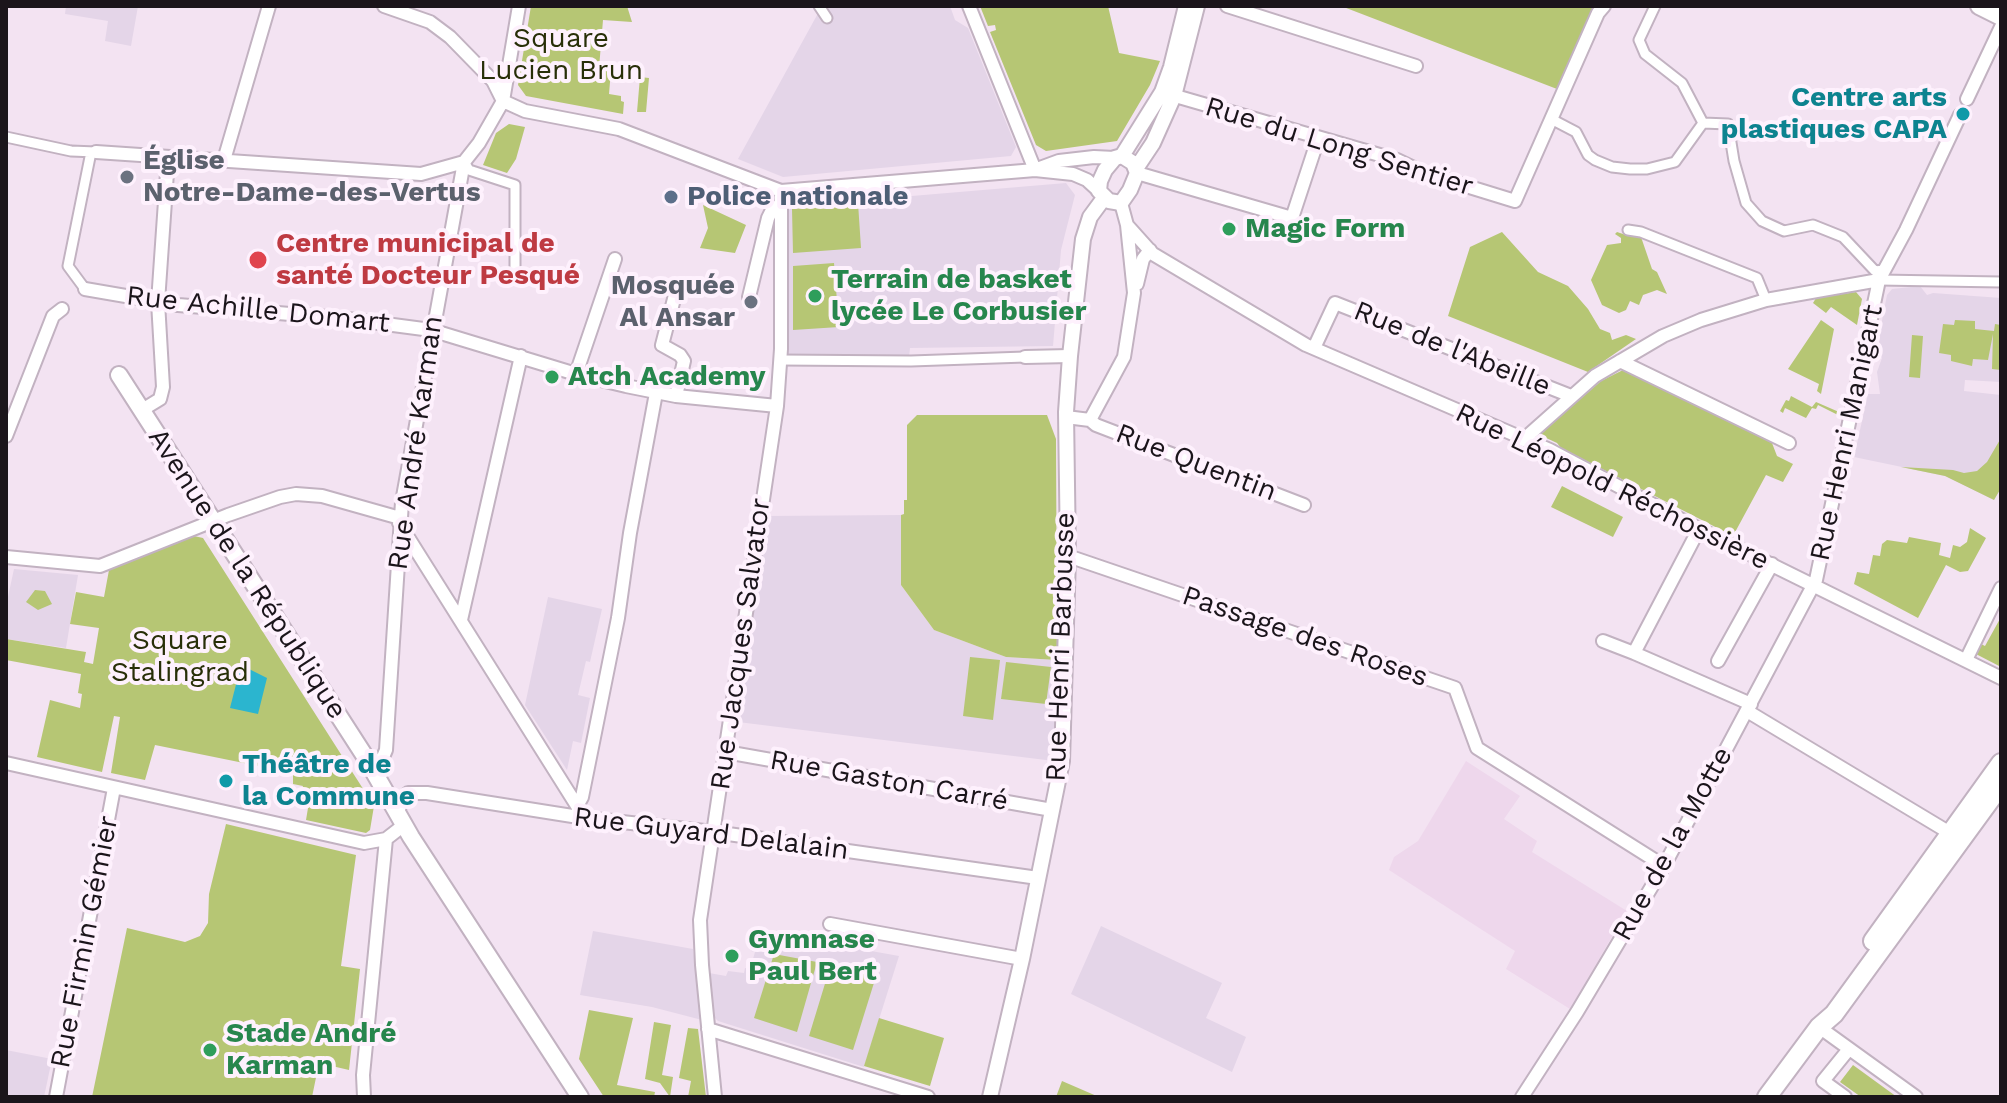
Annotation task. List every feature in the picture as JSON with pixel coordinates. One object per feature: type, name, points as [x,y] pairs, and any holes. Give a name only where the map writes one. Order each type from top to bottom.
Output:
[{"type":"main road","points":[[1979,6],[2001,17]]},
{"type":"main road","name":"Avenue de la République","points":[[119,375],[580,1097]]},
{"type":"main road","points":[[1937,863],[1950,833],[2001,763]]},
{"type":"main road","points":[[1767,1097],[1819,1027],[1825,1008],[2001,785]]},
{"type":"street","points":[[224,160],[269,6]]},
{"type":"street","points":[[384,6],[430,22],[450,37],[493,81],[503,101],[525,111],[619,129],[781,191],[1035,170],[1073,174],[1087,180],[1101,194],[1121,203],[1153,143],[1197,6]]},
{"type":"street","points":[[6,137],[71,151],[421,174],[464,162],[479,143],[503,101],[519,6]]},
{"type":"street","points":[[819,6],[827,18]]},
{"type":"street","points":[[969,6],[1035,170]]},
{"type":"street","points":[[1168,94],[1171,67],[1186,6]]},
{"type":"street","points":[[1227,6],[1416,66]]},
{"type":"street","points":[[1604,6],[1591,29],[1553,120],[1576,132],[1588,155],[1595,160],[1612,167],[1630,169],[1647,169],[1675,162],[1703,123]]},
{"type":"street","points":[[1655,6],[1639,40],[1645,54],[1682,83],[1703,123]]},
{"type":"street","points":[[1967,99],[2001,27]]},
{"type":"street","name":"Rue du Long Sentier","points":[[1168,94],[1318,139],[1335,140],[1397,160],[1424,173],[1515,201],[1553,120]]},
{"type":"street","name":"Rue Henri Barbusse","points":[[990,1097],[1062,761],[1068,556],[1066,417],[1083,239],[1101,194],[1105,170],[1119,157],[1168,94]]},
{"type":"street","name":"Rue Henri Manigart","points":[[1814,586],[1882,275],[1960,115]]},
{"type":"street","points":[[1703,123],[1728,124],[1746,203],[1762,221],[1784,231],[1813,225],[1843,237],[1882,275]]},
{"type":"street","points":[[1035,170],[1059,161],[1119,157],[1137,170],[1292,218],[1318,139]]},
{"type":"street","points":[[85,289],[68,266],[94,152]]},
{"type":"street","points":[[142,410],[160,399],[163,387],[158,302],[168,158]]},
{"type":"street","points":[[464,162],[469,170],[515,185],[515,270]]},
{"type":"street","name":"Rue André Karman","points":[[371,768],[386,750],[400,521],[431,330],[464,162]]},
{"type":"street","name":"Rue Jacques Salvator","points":[[715,1097],[700,920],[777,406],[781,191]]},
{"type":"street","name":"Rue Léopold Réchossière","points":[[1121,203],[1127,225],[1150,250],[1232,303],[1314,348],[1550,450],[1699,529],[2001,678]]},
{"type":"street","points":[[749,297],[768,218],[773,208],[781,205]]},
{"type":"street","points":[[1127,225],[1134,293]]},
{"type":"street","points":[[1628,230],[1641,232],[1757,278],[1766,300]]},
{"type":"street","points":[[1066,417],[1090,420],[1124,357],[1134,293],[1143,259],[1150,250]]},
{"type":"street","points":[[576,374],[615,259]]},
{"type":"street","points":[[1523,440],[1595,376],[1663,336],[1701,320],[1766,300],[1882,275],[2001,282]]},
{"type":"street","name":"Rue Achille Domart","points":[[85,289],[158,302],[371,321],[431,330],[576,374],[656,393],[777,406]]},
{"type":"street","points":[[675,295],[662,345],[680,355],[684,361],[676,396]]},
{"type":"street","name":"Rue de l'Abeille","points":[[1314,348],[1335,303],[1571,396]]},
{"type":"street","points":[[6,436],[53,316],[62,309]]},
{"type":"street","points":[[461,620],[521,356]]},
{"type":"street","points":[[780,360],[911,361],[1070,356]]},
{"type":"street","points":[[1620,361],[1789,443]]},
{"type":"street","points":[[577,806],[582,797],[618,618],[656,393]]},
{"type":"street","name":"Rue Quentin","points":[[1090,420],[1096,425],[1304,505]]},
{"type":"street","points":[[6,557],[100,566],[212,520],[296,494],[322,496],[400,521],[585,818]]},
{"type":"street","points":[[1634,653],[1699,529]]},
{"type":"street","name":"Passage des Roses","points":[[1068,556],[1455,688],[1477,748],[1664,866]]},
{"type":"street","points":[[1718,661],[1772,564]]},
{"type":"street","name":"Rue de la Motte","points":[[1522,1097],[1664,866],[1814,586]]},
{"type":"street","points":[[1966,660],[2001,588]]},
{"type":"street","points":[[1603,641],[1749,708],[1950,833]]},
{"type":"street","name":"Rue Gaston Carré","points":[[726,752],[1052,810]]},
{"type":"street","points":[[6,763],[364,843],[386,839]]},
{"type":"street","name":"Rue Firmin Gémier","points":[[56,1097],[114,788]]},
{"type":"street","name":"Rue Guyard Delalain","points":[[401,820],[401,801],[408,793],[427,793],[585,818],[714,832],[1038,878]]},
{"type":"street","points":[[364,1097],[363,1075],[386,839],[401,820]]},
{"type":"street","points":[[830,924],[1022,959]]},
{"type":"street","points":[[1819,1027],[1916,1097]]},
{"type":"street","points":[[708,1029],[928,1097]]},
{"type":"street","points":[[1845,1097],[1823,1081],[1849,1049]]},
{"type":"shaded area","points":[[66,6],[138,6],[131,46],[105,41],[108,21],[65,14]]},
{"type":"shaded area","points":[[822,6],[950,6],[955,20],[968,28],[1016,147],[1011,156],[783,177],[738,159]]},
{"type":"shaded area","points":[[1066,183],[1075,195],[1061,250],[1053,346],[910,348],[909,357],[788,357],[789,210],[793,206]]},
{"type":"shaded area","points":[[1920,286],[1927,295],[2001,298],[2001,382],[1965,380],[1964,391],[2001,395],[2001,488],[1994,500],[1945,476],[1854,457],[1868,394],[1880,394],[1877,372],[1882,358],[1876,351],[1887,295],[1892,289]]},
{"type":"shaded area","points":[[901,515],[901,585],[934,630],[1006,657],[1057,660],[1054,761],[738,722],[767,516]]},
{"type":"shaded area","points":[[14,569],[78,575],[66,648],[6,639],[6,606]]},
{"type":"shaded area","points":[[548,597],[602,609],[590,662],[586,661],[578,695],[590,698],[581,743],[573,741],[567,770],[525,705]]},
{"type":"shaded area","points":[[1466,761],[1520,796],[1504,819],[1537,841],[1532,852],[1627,911],[1570,1009],[1506,969],[1515,951],[1389,870],[1394,857],[1418,841]]},
{"type":"shaded area","points":[[1101,926],[1222,983],[1206,1018],[1246,1037],[1232,1072],[1071,994]]},
{"type":"shaded area","points":[[593,931],[693,949],[702,1020],[652,1007],[580,995]]},
{"type":"shaded area","points":[[764,938],[825,949],[827,943],[899,956],[864,1067],[715,1018],[709,973],[726,976],[728,971],[744,973],[745,968],[750,969],[755,952],[751,951],[753,939]]},
{"type":"shaded area","points":[[6,1050],[52,1059],[44,1097],[6,1097]]},
{"type":"green space","name":"Square Lucien Brun","points":[[531,6],[627,6],[632,22],[603,20],[599,68],[611,70],[609,94],[621,96],[623,114],[526,96],[518,85]]},
{"type":"green space","points":[[980,6],[1108,6],[1119,53],[1160,61],[1150,85],[1117,141],[1046,151],[1036,145],[990,32],[996,30],[995,25],[988,26]]},
{"type":"green space","points":[[1341,6],[1596,6],[1557,89]]},
{"type":"green space","points":[[640,77],[649,78],[646,112],[637,112]]},
{"type":"green space","points":[[509,124],[525,127],[516,159],[507,173],[483,165],[496,133]]},
{"type":"green space","points":[[858,203],[861,248],[793,253],[792,209]]},
{"type":"green space","points":[[703,205],[746,225],[735,253],[700,248],[708,228]]},
{"type":"green space","points":[[1502,232],[1538,272],[1568,286],[1600,329],[1610,333],[1612,340],[1626,335],[1636,339],[1588,372],[1448,316],[1470,247]]},
{"type":"green space","points":[[1630,232],[1641,237],[1652,269],[1657,272],[1667,294],[1657,290],[1643,295],[1639,305],[1630,301],[1626,310],[1619,313],[1602,305],[1591,280],[1607,245],[1621,243],[1621,238],[1615,234],[1626,235]]},
{"type":"green space","name":"Terrain de basket lycée Le Corbusier","points":[[834,263],[839,327],[793,330],[793,266]]},
{"type":"green space","points":[[1856,292],[1862,299],[1857,325],[1831,307],[1826,313],[1813,303],[1816,298]]},
{"type":"green space","points":[[1821,320],[1834,329],[1821,394],[1817,391],[1819,384],[1788,369]]},
{"type":"green space","points":[[1955,320],[1975,321],[1975,329],[1994,331],[1995,324],[2001,325],[2001,370],[1992,369],[1993,334],[1988,360],[1973,359],[1972,366],[1951,361],[1951,355],[1939,353],[1943,324],[1954,325]]},
{"type":"green space","points":[[1912,335],[1923,336],[1920,378],[1909,377]]},
{"type":"green space","points":[[1625,369],[1772,443],[1777,456],[1793,464],[1783,482],[1766,475],[1733,536],[1542,436],[1541,433],[1601,381]]},
{"type":"green space","points":[[1791,396],[1812,407],[1816,402],[1839,412],[1838,415],[1818,405],[1806,418],[1785,408],[1783,413],[1780,411]]},
{"type":"green space","points":[[917,415],[1047,415],[1056,439],[1057,660],[1006,657],[934,630],[901,585],[901,515],[904,514],[904,500],[907,500],[907,425]]},
{"type":"green space","points":[[2001,438],[2001,488],[1994,500],[1945,476],[1901,467],[1964,473],[1977,471],[1987,462]]},
{"type":"green space","points":[[1562,486],[1623,517],[1613,537],[1551,507]]},
{"type":"green space","points":[[1970,528],[1986,538],[1968,571],[1960,572],[1946,565],[1918,618],[1854,584],[1857,572],[1869,574],[1873,555],[1880,556],[1882,544],[1887,540],[1907,543],[1909,537],[1941,543],[1939,555],[1950,558],[1953,545],[1960,547],[1967,542]]},
{"type":"green space","name":"Square Stalingrad","points":[[194,536],[203,538],[374,806],[370,830],[366,833],[306,820],[309,802],[299,800],[303,786],[293,784],[293,773],[155,745],[145,780],[111,773],[120,717],[114,716],[102,772],[37,757],[50,700],[80,708],[82,694],[78,693],[81,674],[6,660],[6,639],[86,652],[84,662],[93,664],[99,628],[70,624],[76,592],[104,597],[109,570]]},
{"type":"green space","points":[[35,590],[45,591],[52,604],[38,610],[26,602]]},
{"type":"green space","points":[[2001,617],[2001,667],[1974,653],[1979,643],[1985,646]]},
{"type":"green space","points":[[970,657],[1000,660],[993,720],[963,716]]},
{"type":"green space","points":[[1006,662],[1051,667],[1046,704],[1001,699]]},
{"type":"green space","points":[[226,824],[356,855],[341,966],[360,969],[349,1070],[319,1063],[312,1097],[92,1097],[127,928],[185,942],[200,936],[208,923],[209,894]]},
{"type":"green space","points":[[774,954],[817,962],[797,1032],[754,1018]]},
{"type":"green space","points":[[840,963],[878,970],[853,1050],[809,1036],[831,964],[839,966]]},
{"type":"green space","points":[[589,1010],[633,1018],[617,1085],[655,1092],[654,1097],[604,1097],[579,1059]]},
{"type":"green space","points":[[879,1018],[944,1038],[930,1086],[864,1066]]},
{"type":"green space","points":[[654,1022],[671,1025],[662,1075],[673,1077],[670,1097],[660,1083],[645,1079]]},
{"type":"green space","points":[[688,1028],[698,1029],[706,1097],[688,1097],[691,1081],[679,1078]]},
{"type":"green space","points":[[1853,1065],[1897,1097],[1861,1097],[1840,1082]]},
{"type":"green space","points":[[1062,1081],[1099,1097],[1056,1097]]},
{"type":"water","points":[[241,665],[267,678],[258,714],[230,708]]},
{"type":"place","name":"Centre arts plastiques CAPA","points":[[1963,114]]},
{"type":"place","name":"Église Notre-Dame-des-Vertus","points":[[127,177]]},
{"type":"place","name":"Police nationale","points":[[671,197]]},
{"type":"place","name":"Magic Form","points":[[1229,229]]},
{"type":"place","name":"Centre municipal de santé Docteur Pesqué","points":[[258,260]]},
{"type":"place","name":"Terrain de basket lycée Le Corbusier","points":[[815,296]]},
{"type":"place","name":"Mosquée Al Ansar","points":[[751,302]]},
{"type":"place","name":"Atch Academy","points":[[552,377]]},
{"type":"place","name":"Théâtre de la Commune","points":[[226,781]]},
{"type":"place","name":"Gymnase Paul Bert","points":[[732,956]]},
{"type":"place","name":"Stade André Karman","points":[[210,1050]]}]
